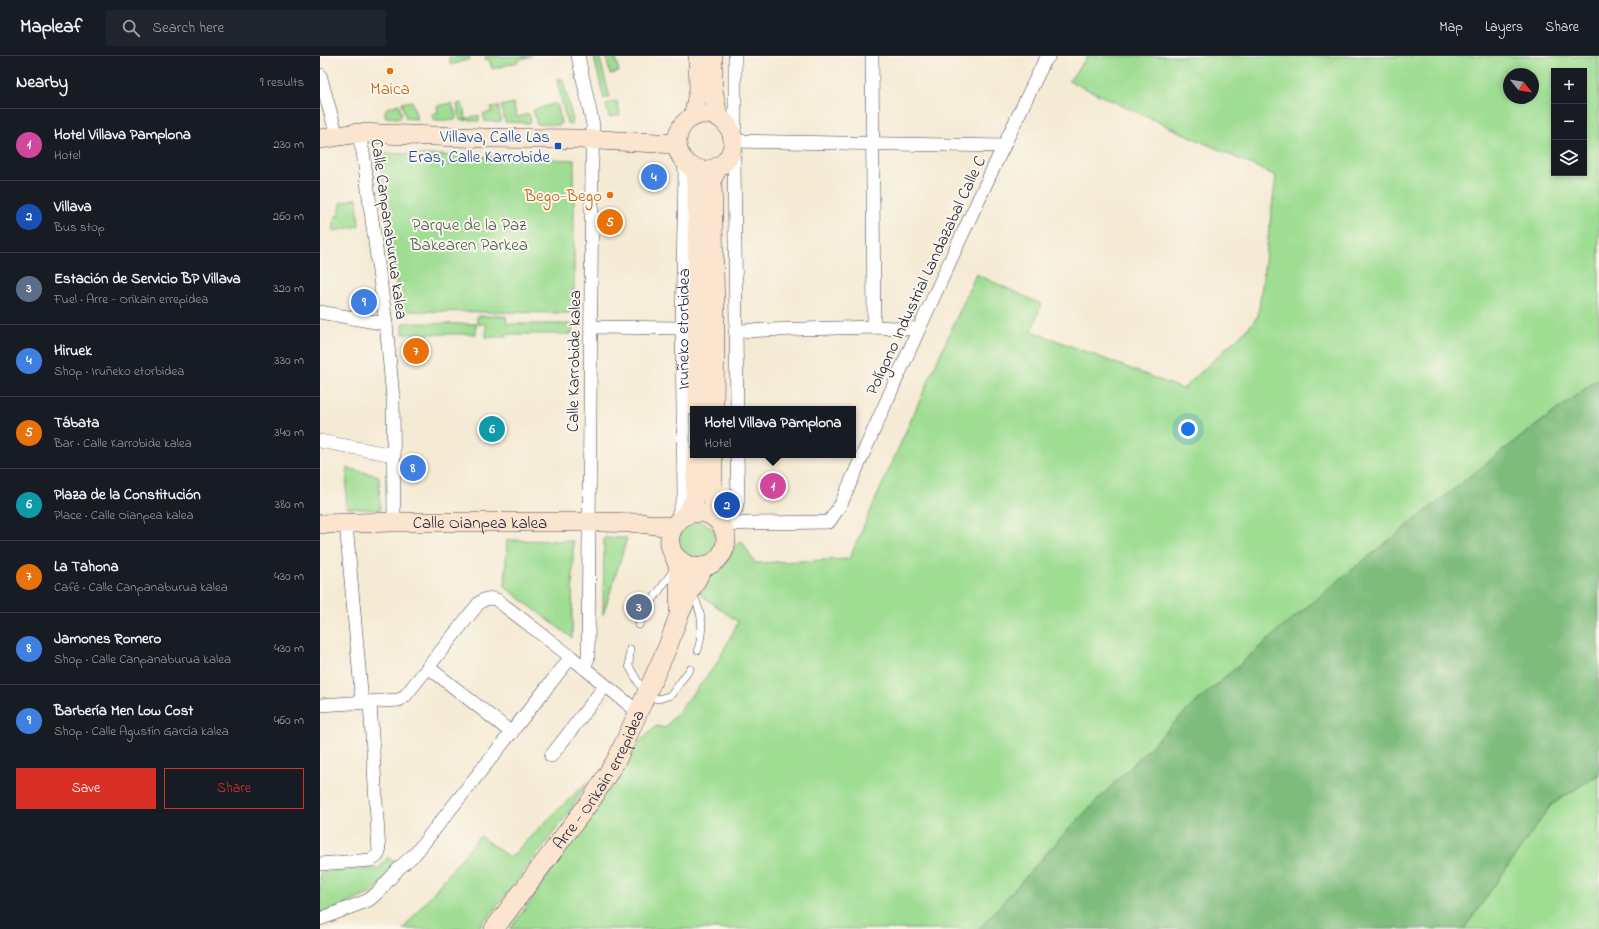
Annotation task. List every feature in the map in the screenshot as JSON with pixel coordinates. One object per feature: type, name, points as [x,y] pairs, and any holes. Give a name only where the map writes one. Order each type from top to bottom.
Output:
[{"type":"main road","points":[[690,119],[699,89],[698,56]]},
{"type":"main road","points":[[713,56],[713,89],[718,118]]},
{"type":"main road","points":[[328,138],[358,133],[484,138],[579,138],[685,157],[703,170],[719,166],[728,157],[732,142],[729,128],[718,118],[710,115],[702,114],[690,119],[680,130],[685,157]]},
{"type":"main road","name":"Iruñeko etorbidea","points":[[685,157],[697,184],[698,406]]},
{"type":"main road","name":"Iruñeko etorbidea","points":[[714,406],[715,317],[712,179],[719,166]]},
{"type":"main road","points":[[679,615],[675,559],[670,544],[670,536],[695,498],[697,458]]},
{"type":"main road","points":[[639,523],[658,532],[675,559],[687,566],[703,568],[716,561],[723,551],[726,541],[713,498],[713,458]]},
{"type":"main road","points":[[679,521],[698,512],[705,513],[720,524]]},
{"type":"main road","name":"Calle Oianpea kalea","points":[[320,524],[394,522],[639,523],[679,521]]},
{"type":"main road","name":"Arre - Orikain errepidea","points":[[494,929],[592,799],[617,758],[668,646],[690,590],[703,568]]},
{"type":"street","name":"Calle Karrobide kalea","points":[[578,56],[593,125],[588,658],[584,668]]},
{"type":"street","points":[[689,56],[690,119]]},
{"type":"street","points":[[735,56],[735,126],[732,142],[734,159],[736,406]]},
{"type":"street","points":[[872,56],[874,327]]},
{"type":"street","name":"Polígono Industrial Landazabal Calle C","points":[[720,524],[829,522],[841,504],[918,329],[1044,62],[1049,56]]},
{"type":"street","points":[[320,75],[328,138]]},
{"type":"street","name":"Calle Canpanaburua kalea","points":[[358,133],[363,152],[386,324],[393,398],[394,522]]},
{"type":"street","points":[[732,142],[1004,146]]},
{"type":"street","name":"Iruñeko etorbidea","points":[[679,521],[684,497],[682,328],[685,157]]},
{"type":"street","points":[[320,312],[386,324]]},
{"type":"street","points":[[591,327],[682,328]]},
{"type":"street","points":[[735,330],[874,327],[918,329]]},
{"type":"street","points":[[320,442],[393,455]]},
{"type":"street","points":[[720,524],[736,509],[738,499],[738,458]]},
{"type":"street","points":[[320,864],[371,860],[377,856],[379,852],[366,702],[346,524]]},
{"type":"street","points":[[320,705],[399,700],[406,695],[479,603],[484,599],[492,598],[497,600],[571,657],[605,686],[642,704]]},
{"type":"street","points":[[320,919],[369,900],[400,867],[415,854],[571,657]]},
{"type":"street","points":[[428,667],[512,733]]},
{"type":"street","points":[[551,756],[605,686]]},
{"type":"lane","points":[[639,625],[654,598],[672,572],[675,559]]},
{"type":"lane","points":[[690,590],[702,617],[702,634],[698,650]]},
{"type":"lane","points":[[630,649],[629,666],[642,704],[671,695],[690,669]]},
{"type":"green space","points":[[469,56],[470,59],[451,65],[449,57]]},
{"type":"green space","points":[[485,56],[532,56],[517,60],[518,62],[492,69],[489,59],[486,60]]},
{"type":"green space","points":[[599,56],[610,97],[604,99],[594,57]]},
{"type":"green space","points":[[606,56],[615,56],[619,72],[610,74]]},
{"type":"green space","points":[[1088,56],[1599,56],[1599,378],[1493,458],[1291,620],[1185,712],[1064,834],[979,929],[510,929],[641,740],[656,726],[665,728],[716,665],[738,622],[696,591],[704,581],[728,561],[734,548],[741,540],[755,563],[849,559],[976,274],[1041,304],[1032,331],[1183,389],[1252,324],[1258,316],[1276,176],[1069,81]]},
{"type":"green space","points":[[559,78],[563,80],[573,121],[571,124],[567,123],[557,81]]},
{"type":"green space","points":[[412,101],[417,119],[406,118],[402,103]]},
{"type":"green space","points":[[617,101],[620,115],[609,117],[606,104]]},
{"type":"green space","points":[[452,103],[456,117],[455,120],[433,120],[432,114],[438,112],[437,106]]},
{"type":"green space","points":[[462,103],[466,119],[479,115],[479,121],[460,120],[457,104]]},
{"type":"green space","points":[[513,103],[517,117],[529,114],[531,121],[529,123],[505,122],[501,106]]},
{"type":"green space","points":[[399,104],[402,116],[400,118],[385,117],[385,111],[387,108]]},
{"type":"green space","points":[[554,104],[558,106],[561,123],[560,125],[537,124],[533,110]]},
{"type":"green space","points":[[498,106],[501,121],[485,121],[483,114],[492,112],[491,108]]},
{"type":"green space","name":"Parque de la Paz Bakearen Parkea","points":[[379,153],[574,160],[574,313],[400,311]]},
{"type":"green space","points":[[357,198],[359,226],[333,231],[335,216],[339,216],[341,203]]},
{"type":"green space","points":[[477,316],[506,316],[507,324],[573,324],[572,334],[506,334],[506,337],[486,337],[486,324],[477,324]]},
{"type":"green space","points":[[403,323],[476,324],[476,334],[403,334]]},
{"type":"green space","points":[[1599,378],[1599,774],[1551,805],[1464,929],[979,929],[1064,834],[1185,712],[1349,572],[1493,458]]},
{"type":"green space","points":[[347,468],[379,476],[380,510],[346,508]]},
{"type":"green space","points":[[702,522],[711,527],[715,533],[715,547],[711,553],[702,558],[694,558],[685,553],[681,547],[680,536],[685,527],[691,523]]},
{"type":"green space","points":[[604,538],[627,538],[603,615]]},
{"type":"green space","points":[[507,540],[573,541],[572,638],[505,587]]},
{"type":"green space","points":[[1599,774],[1599,929],[1464,929],[1551,805]]},
{"type":"green space","points":[[587,782],[570,811],[489,917],[484,920],[478,929],[403,929],[480,836],[510,858]]},
{"type":"green space","points":[[388,857],[397,865],[374,892],[320,915],[320,872],[380,868]]},
{"type":"place","name":"Maica","points":[[390,71]]},
{"type":"place","name":"Villava, Calle Las Eras, Calle Karrobide","points":[[558,146]]},
{"type":"place","name":"Hiruek","points":[[654,177]]},
{"type":"place","name":"Bego-Bego","points":[[610,195]]},
{"type":"place","name":"Tábata","points":[[610,222]]},
{"type":"place","name":"Barbería Men Low Cost","points":[[364,302]]},
{"type":"place","name":"La Tahona","points":[[416,351]]},
{"type":"place","name":"Plaza de la Constitución","points":[[492,429]]},
{"type":"place","name":"Jamones Romero","points":[[413,468]]},
{"type":"place","name":"Hotel Villava Pamplona","points":[[773,486]]},
{"type":"place","name":"Villava","points":[[727,505]]},
{"type":"place","name":"Estación de Servicio BP Villava","points":[[639,607]]}]
